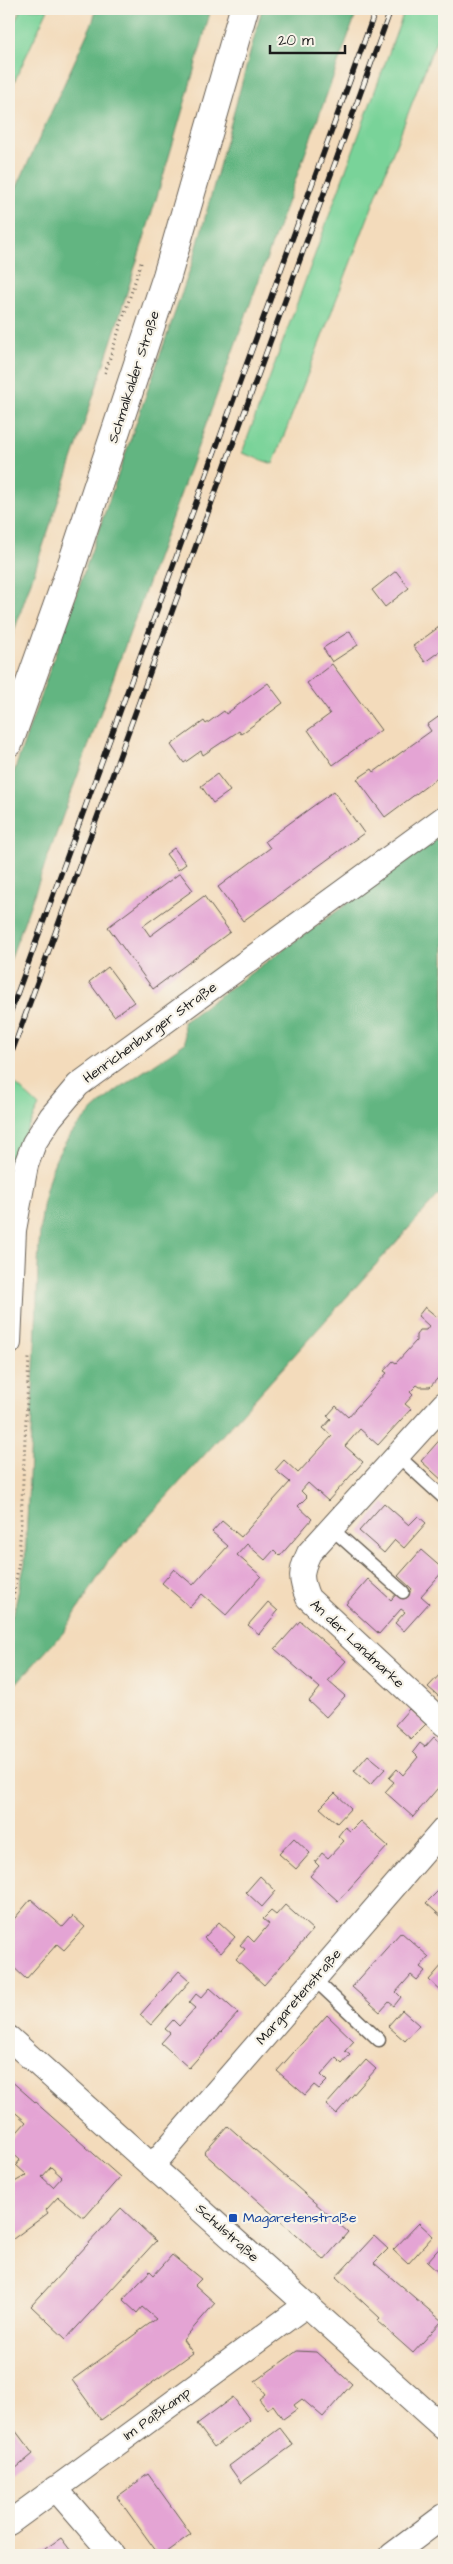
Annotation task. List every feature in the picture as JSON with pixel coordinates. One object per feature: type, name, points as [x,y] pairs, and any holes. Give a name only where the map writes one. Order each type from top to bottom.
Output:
[{"type":"main road","name":"Schmalkalder Straße","points":[[9,742],[67,579],[167,276],[244,9]]},
{"type":"street","name":"Henrichenburger Straße","points":[[19,1348],[14,1230],[26,1165],[34,1143],[51,1117],[78,1085],[444,818]]},
{"type":"street","name":"An der Landmarke","points":[[444,1404],[309,1554],[301,1569],[302,1584],[308,1598],[444,1724]]},
{"type":"street","name":"Margaretenstraße","points":[[153,2165],[444,1829]]},
{"type":"street","name":"Schulstraße","points":[[9,2038],[153,2165],[444,2428]]},
{"type":"street","name":"Im Paßkamp","points":[[9,2523],[306,2305]]},
{"type":"street","points":[[55,2488],[114,2555]]},
{"type":"street","points":[[392,2555],[444,2516]]},
{"type":"lane","points":[[398,1456],[444,1498]]},
{"type":"lane","points":[[332,1529],[403,1592]]},
{"type":"lane","points":[[314,1979],[379,2040]]},
{"type":"path","points":[[104,375],[144,254]]},
{"type":"path","points":[[9,1608],[13,1600],[19,1561],[19,1348]]},
{"type":"green space","points":[[21,9],[48,9],[9,93],[9,34]]},
{"type":"green space","points":[[96,9],[211,9],[141,249],[9,646],[9,204],[93,21]]},
{"type":"green space","points":[[262,9],[358,9],[9,963],[9,786],[194,258]]},
{"type":"green space","points":[[405,9],[444,9],[444,20],[273,464],[242,453]]},
{"type":"green space","points":[[444,834],[444,1189],[107,1563],[63,1633],[9,1691],[9,1622],[14,1611],[25,1563],[42,1212],[52,1169],[60,1151],[71,1134],[100,1104],[185,1043],[183,1022]]},
{"type":"green space","points":[[13,1082],[39,1106],[17,1149],[9,1181],[9,1094]]},
{"type":"building","points":[[396,571],[409,588],[385,607],[372,590]]},
{"type":"building","points":[[439,627],[444,634],[444,648],[425,662],[413,646]]},
{"type":"building","points":[[350,631],[358,645],[332,662],[323,648]]},
{"type":"building","points":[[332,664],[381,730],[333,765],[308,730],[330,714],[307,683]]},
{"type":"building","points":[[268,683],[283,703],[241,734],[239,731],[203,755],[201,751],[184,763],[171,745],[204,721],[206,724],[224,711],[226,714]]},
{"type":"building","points":[[441,715],[444,719],[444,773],[385,817],[357,779],[372,769],[374,772],[431,731],[427,725]]},
{"type":"building","points":[[217,774],[230,791],[213,803],[201,786]]},
{"type":"building","points":[[334,791],[364,833],[243,921],[218,887],[270,848],[265,841]]},
{"type":"building","points":[[174,848],[186,864],[178,870],[166,854]]},
{"type":"building","points":[[180,873],[193,890],[143,926],[150,936],[204,896],[230,932],[153,989],[108,927]]},
{"type":"building","points":[[108,967],[134,1002],[114,1016],[89,982]]},
{"type":"building","points":[[425,1307],[437,1317],[444,1309],[444,1328],[440,1334],[444,1338],[444,1371],[430,1387],[420,1387],[417,1385],[410,1392],[413,1395],[405,1404],[411,1409],[378,1445],[360,1429],[345,1446],[363,1462],[328,1501],[308,1483],[301,1491],[307,1497],[298,1506],[312,1519],[280,1556],[274,1550],[265,1560],[247,1544],[237,1555],[261,1576],[226,1615],[202,1594],[190,1607],[162,1583],[174,1569],[193,1585],[228,1546],[212,1532],[222,1521],[241,1537],[290,1482],[275,1470],[284,1460],[298,1473],[332,1436],[323,1428],[331,1419],[327,1416],[336,1406],[348,1417],[387,1373],[384,1371],[393,1361],[396,1363],[416,1341],[416,1335],[420,1330],[426,1330],[429,1326],[418,1316]]},
{"type":"building","points":[[444,1435],[444,1482],[421,1461]]},
{"type":"building","points":[[384,1503],[409,1525],[418,1516],[426,1523],[404,1548],[395,1540],[384,1553],[359,1531]]},
{"type":"building","points":[[421,1550],[444,1570],[421,1596],[429,1603],[404,1631],[395,1623],[405,1612],[401,1609],[379,1634],[346,1604],[368,1579],[391,1600],[399,1591],[405,1597],[412,1589],[398,1576]]},
{"type":"building","points":[[268,1602],[278,1611],[259,1634],[248,1625]]},
{"type":"building","points":[[300,1621],[346,1661],[328,1681],[345,1696],[326,1717],[309,1701],[320,1688],[275,1649]]},
{"type":"building","points":[[443,1671],[444,1673],[444,1701],[428,1687]]},
{"type":"building","points":[[409,1709],[426,1724],[411,1739],[395,1725]]},
{"type":"building","points":[[434,1737],[444,1746],[444,1781],[413,1817],[385,1792],[394,1782],[389,1778],[397,1769],[403,1775],[418,1757],[413,1752],[420,1743],[425,1747]]},
{"type":"building","points":[[368,1755],[385,1769],[370,1785],[354,1771]]},
{"type":"building","points":[[335,1793],[351,1808],[337,1823],[320,1808]]},
{"type":"building","points":[[360,1821],[388,1846],[338,1901],[310,1876],[319,1866],[315,1862],[322,1853],[328,1858],[344,1841],[338,1836],[345,1827],[350,1831]]},
{"type":"building","points":[[294,1838],[310,1853],[296,1869],[279,1854]]},
{"type":"building","points":[[260,1876],[276,1891],[262,1907],[246,1892]]},
{"type":"building","points":[[444,1885],[444,1919],[426,1903]]},
{"type":"building","points":[[31,1899],[63,1927],[73,1916],[85,1927],[64,1950],[57,1944],[26,1979],[9,1963],[9,1925]]},
{"type":"building","points":[[285,1905],[313,1930],[264,1985],[236,1959],[245,1949],[240,1945],[248,1936],[254,1942],[269,1924],[263,1919],[271,1911],[276,1915]]},
{"type":"building","points":[[219,1922],[235,1937],[221,1953],[204,1938]]},
{"type":"building","points":[[401,1932],[429,1957],[420,1967],[425,1971],[417,1980],[411,1975],[396,1992],[401,1997],[394,2006],[389,2002],[380,2012],[352,1987]]},
{"type":"building","points":[[444,1965],[444,1994],[429,1980]]},
{"type":"building","points":[[179,1971],[190,1981],[151,2025],[140,2015]]},
{"type":"building","points":[[210,1988],[238,2013],[189,2068],[161,2043],[170,2033],[165,2029],[173,2020],[179,2026],[195,2008],[189,2003],[196,1994],[201,1998]]},
{"type":"building","points":[[402,2010],[419,2025],[405,2041],[388,2026]]},
{"type":"building","points":[[327,2015],[354,2041],[345,2051],[350,2055],[342,2064],[336,2058],[321,2075],[327,2081],[319,2089],[314,2085],[305,2095],[277,2071]]},
{"type":"building","points":[[366,2060],[376,2069],[336,2114],[326,2105]]},
{"type":"building","points":[[9,2079],[120,2177],[85,2217],[82,2217],[58,2197],[46,2210],[48,2213],[9,2242],[9,2185],[27,2175],[16,2165],[20,2160],[9,2150],[9,2141],[26,2122],[9,2107]],"holes":[[[51,2167],[62,2177],[53,2187],[42,2177]]]},
{"type":"building","points":[[228,2126],[348,2232],[324,2260],[204,2153]]},
{"type":"building","points":[[121,2208],[156,2241],[66,2339],[31,2306]]},
{"type":"building","points":[[419,2223],[433,2236],[408,2264],[393,2250]]},
{"type":"building","points":[[374,2236],[388,2249],[374,2263],[442,2321],[413,2353],[377,2321],[380,2318],[336,2277]]},
{"type":"building","points":[[444,2243],[444,2271],[441,2275],[427,2262]]},
{"type":"building","points":[[172,2255],[201,2279],[195,2285],[215,2303],[183,2340],[193,2353],[101,2420],[72,2380],[156,2319],[142,2307],[137,2313],[123,2300],[150,2271],[154,2275]]},
{"type":"building","points":[[297,2351],[316,2352],[352,2384],[323,2417],[302,2399],[294,2405],[297,2409],[283,2419],[273,2405],[267,2409],[259,2399],[265,2394],[255,2381]]},
{"type":"building","points":[[233,2397],[250,2420],[214,2447],[197,2424]]},
{"type":"building","points":[[9,2422],[33,2454],[9,2474]]},
{"type":"building","points":[[280,2428],[293,2445],[241,2483],[229,2466]]},
{"type":"building","points":[[148,2474],[191,2534],[162,2555],[159,2555],[117,2497]]},
{"type":"building","points":[[61,2538],[74,2555],[36,2555]]},
{"type":"railway","points":[[9,1016],[376,9]]},
{"type":"railway","points":[[9,1060],[391,9]]},
{"type":"place","name":"Magaretenstraße","points":[[233,2218]]}]
